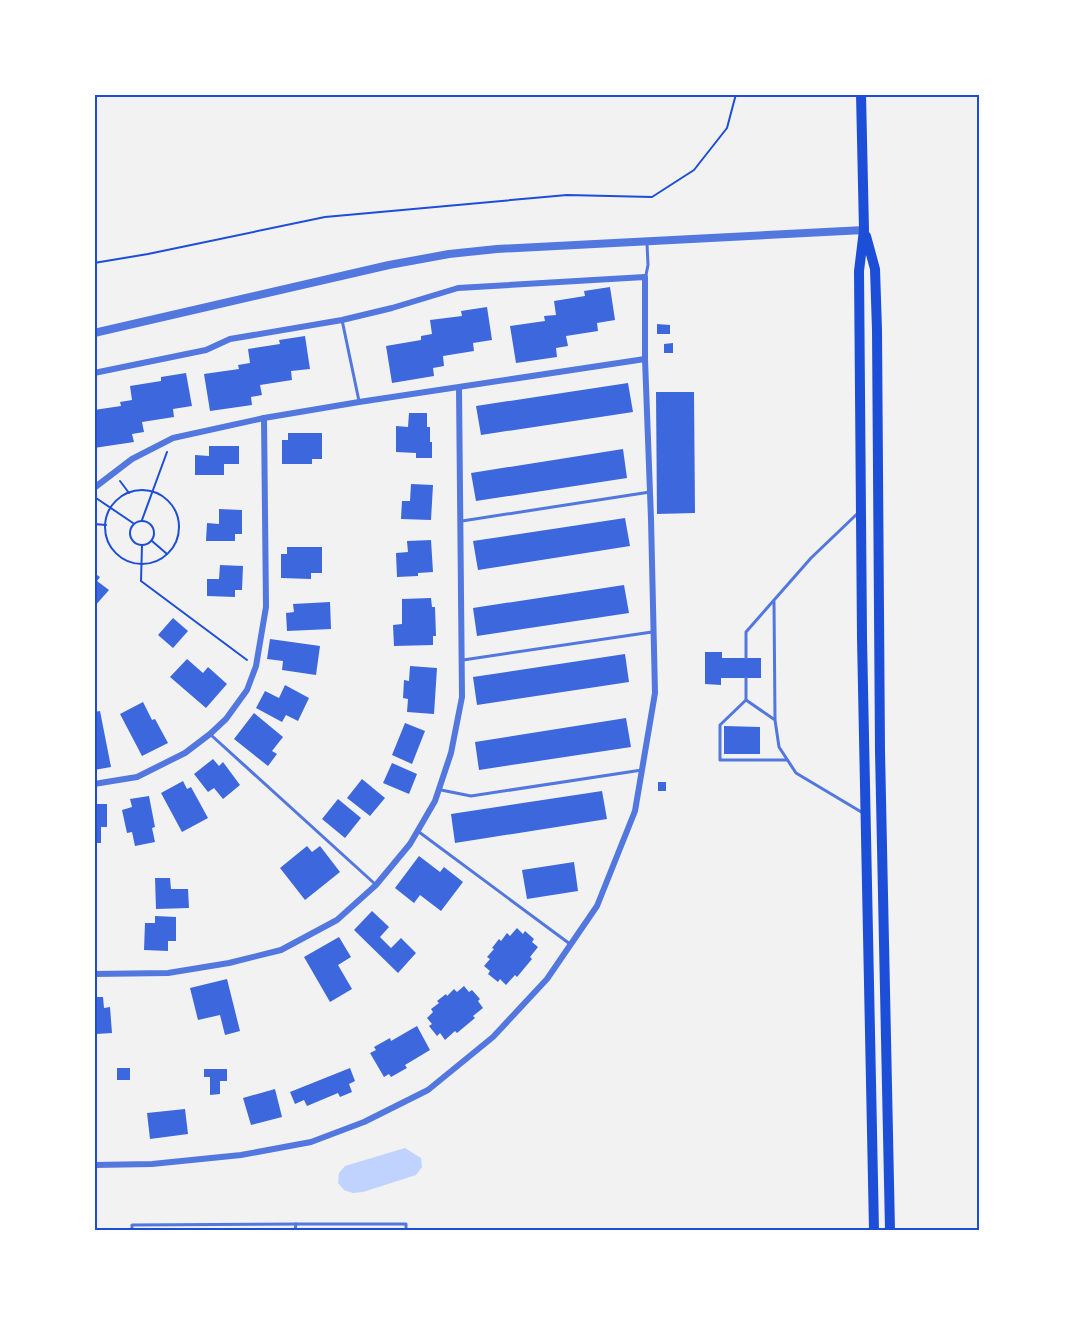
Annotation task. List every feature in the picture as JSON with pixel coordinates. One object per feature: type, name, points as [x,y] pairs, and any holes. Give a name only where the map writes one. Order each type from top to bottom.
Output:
[{"type":"main road","points":[[861,94],[864,230],[859,271],[862,638],[874,1230]]},
{"type":"main road","points":[[864,230],[875,270],[877,330],[880,751],[890,1230]]},
{"type":"street","points":[[94,333],[389,265],[449,254],[497,249],[864,230]]},
{"type":"street","points":[[94,373],[206,350],[230,339],[342,320],[458,288],[645,277],[645,359],[655,693],[635,811],[597,906],[547,979],[493,1037],[428,1090],[364,1122],[310,1142],[241,1155],[153,1164],[94,1165]]},
{"type":"street","points":[[94,488],[132,459],[173,438],[264,418],[359,402],[645,359]]},
{"type":"street","points":[[94,974],[168,972],[229,963],[281,950],[337,920],[376,885],[410,844],[439,790],[451,753],[462,697],[459,388]]},
{"type":"street","points":[[94,784],[137,777],[185,753],[226,719],[247,690],[256,666],[266,607],[264,418]]},
{"type":"lane","points":[[645,277],[648,265],[647,242]]},
{"type":"lane","points":[[342,320],[359,402]]},
{"type":"lane","points":[[460,521],[650,492]]},
{"type":"lane","points":[[746,658],[746,632],[811,558],[862,509]]},
{"type":"lane","points":[[774,600],[775,720],[779,747],[796,772],[867,816]]},
{"type":"lane","points":[[461,660],[653,631]]},
{"type":"lane","points":[[746,678],[746,700],[720,725],[720,760],[788,760]]},
{"type":"lane","points":[[746,700],[775,720]]},
{"type":"lane","points":[[210,734],[376,885]]},
{"type":"lane","points":[[439,790],[471,796],[642,770]]},
{"type":"lane","points":[[417,831],[571,945]]},
{"type":"lane","points":[[295,1230],[296,1224]]},
{"type":"lane","points":[[132,1230],[132,1225],[296,1224],[406,1224],[406,1230]]},
{"type":"path","points":[[94,263],[325,217],[567,195],[652,197],[694,170],[727,128],[736,94]]},
{"type":"path","points":[[142,520],[173,438]]},
{"type":"path","points":[[112,473],[129,493]]},
{"type":"path","points":[[140,490],[153,492],[170,502],[178,517],[179,533],[167,554],[153,562],[128,561],[115,551],[107,537],[106,525],[111,508],[118,499],[129,493],[140,490]]},
{"type":"path","points":[[94,496],[134,523]]},
{"type":"path","points":[[142,520],[147,521],[154,528],[155,533],[152,541],[142,545],[133,541],[129,532],[134,523],[142,520]]},
{"type":"path","points":[[94,524],[106,525]]},
{"type":"path","points":[[152,541],[167,554]]},
{"type":"path","points":[[142,545],[141,581],[256,666]]},
{"type":"water","points":[[405,1148],[421,1158],[422,1167],[416,1175],[363,1192],[353,1193],[344,1190],[338,1183],[339,1173],[345,1166]]},
{"type":"building","points":[[610,287],[615,320],[597,323],[598,331],[566,336],[568,346],[556,348],[557,357],[516,363],[510,326],[545,321],[544,316],[556,315],[554,301],[585,296],[584,291]]},
{"type":"building","points":[[487,307],[492,340],[473,343],[474,351],[443,356],[444,366],[433,368],[434,376],[392,383],[386,346],[421,340],[421,336],[432,334],[430,320],[462,316],[461,311]]},
{"type":"building","points":[[657,324],[670,325],[670,334],[657,334]]},
{"type":"building","points":[[305,336],[310,369],[291,371],[292,380],[260,385],[262,395],[251,397],[252,405],[210,411],[204,374],[239,369],[238,365],[250,363],[248,349],[280,344],[279,340]]},
{"type":"building","points":[[673,343],[673,353],[664,353],[664,344]]},
{"type":"building","points":[[186,373],[192,406],[173,409],[174,417],[142,422],[144,432],[132,434],[134,442],[94,448],[94,410],[121,406],[120,402],[132,400],[130,386],[161,381],[161,377]]},
{"type":"building","points":[[628,383],[633,412],[481,435],[476,406]]},
{"type":"building","points":[[656,392],[694,392],[695,513],[657,514]]},
{"type":"building","points":[[409,413],[427,413],[432,458],[416,458],[416,453],[396,452],[396,426],[408,427]]},
{"type":"building","points":[[288,433],[322,433],[322,459],[312,459],[312,464],[282,464],[282,440],[288,440]]},
{"type":"building","points":[[209,446],[239,446],[239,464],[224,464],[224,475],[195,475],[195,455],[209,456]]},
{"type":"building","points":[[623,449],[627,478],[476,501],[471,473]]},
{"type":"building","points":[[411,484],[433,485],[431,520],[401,519],[402,501],[410,501]]},
{"type":"building","points":[[219,509],[242,510],[242,534],[235,534],[235,541],[206,541],[207,523],[219,524]]},
{"type":"building","points":[[625,518],[630,546],[478,570],[473,541]]},
{"type":"building","points":[[431,540],[433,572],[418,573],[418,576],[397,577],[396,553],[408,552],[407,541]]},
{"type":"building","points":[[287,547],[322,547],[322,573],[311,573],[311,579],[281,578],[281,554],[287,554]]},
{"type":"building","points":[[220,565],[243,566],[242,590],[235,590],[235,597],[207,596],[207,579],[219,579]]},
{"type":"building","points":[[94,573],[100,577],[97,581],[109,590],[94,607]]},
{"type":"building","points":[[624,585],[629,613],[477,636],[473,608]]},
{"type":"building","points":[[431,598],[432,607],[435,607],[436,636],[433,636],[433,645],[394,646],[393,625],[402,624],[402,599]]},
{"type":"building","points":[[330,602],[331,629],[287,631],[286,613],[294,612],[293,604]]},
{"type":"building","points":[[173,618],[188,631],[173,648],[158,635]]},
{"type":"building","points":[[270,639],[320,646],[316,675],[282,670],[283,661],[267,659]]},
{"type":"building","points":[[705,652],[722,652],[722,658],[761,658],[761,678],[721,678],[721,685],[705,684]]},
{"type":"building","points":[[625,654],[629,682],[477,705],[473,677]]},
{"type":"building","points":[[187,659],[203,673],[208,667],[227,684],[206,708],[170,677]]},
{"type":"building","points":[[410,666],[437,668],[434,714],[407,712],[408,699],[403,698],[404,680],[409,681]]},
{"type":"building","points":[[285,685],[309,698],[298,721],[286,715],[282,722],[256,708],[265,691],[279,698]]},
{"type":"building","points":[[143,702],[168,743],[142,756],[120,714]]},
{"type":"building","points":[[100,711],[111,767],[94,770],[94,712]]},
{"type":"building","points":[[254,713],[283,737],[272,751],[277,754],[268,766],[234,739]]},
{"type":"building","points":[[626,718],[631,747],[479,770],[475,742]]},
{"type":"building","points":[[405,723],[425,731],[412,764],[392,755]]},
{"type":"building","points":[[724,726],[760,727],[760,754],[724,754]]},
{"type":"building","points":[[213,759],[219,766],[223,762],[240,785],[223,799],[214,788],[208,792],[194,774]]},
{"type":"building","points":[[392,763],[417,774],[409,794],[383,783]]},
{"type":"building","points":[[362,779],[385,798],[370,816],[347,798]]},
{"type":"building","points":[[183,781],[187,789],[191,787],[208,818],[182,832],[161,793]]},
{"type":"building","points":[[658,782],[666,782],[666,791],[658,791]]},
{"type":"building","points":[[602,791],[607,819],[455,843],[451,814]]},
{"type":"building","points":[[149,796],[155,827],[152,828],[155,842],[135,846],[132,832],[127,833],[122,810],[132,807],[130,799]]},
{"type":"building","points":[[338,799],[361,818],[345,838],[322,819]]},
{"type":"building","points":[[94,804],[107,804],[107,827],[101,827],[101,843],[94,843]]},
{"type":"building","points":[[307,846],[312,852],[320,846],[340,872],[305,900],[280,868]]},
{"type":"building","points":[[419,856],[440,872],[444,867],[463,882],[441,911],[420,895],[414,903],[395,888]]},
{"type":"building","points":[[574,862],[578,891],[527,899],[522,870]]},
{"type":"building","points":[[155,878],[170,878],[171,889],[188,889],[189,908],[156,909]]},
{"type":"building","points":[[372,911],[389,927],[380,937],[391,948],[401,938],[416,953],[398,973],[354,930]]},
{"type":"building","points":[[155,916],[176,917],[176,941],[168,941],[168,951],[144,950],[145,923],[155,923]]},
{"type":"building","points":[[517,928],[523,934],[525,931],[534,939],[532,942],[538,947],[530,957],[532,959],[517,977],[515,975],[506,985],[500,979],[498,982],[488,974],[490,971],[484,966],[490,959],[487,957],[499,939],[501,941],[507,933],[510,936]]},
{"type":"building","points":[[339,937],[351,957],[338,965],[352,989],[330,1002],[304,957]]},
{"type":"building","points":[[227,979],[240,1031],[225,1035],[220,1015],[198,1020],[190,988]]},
{"type":"building","points":[[464,986],[469,992],[472,990],[480,999],[478,1001],[483,1008],[473,1016],[475,1018],[445,1040],[440,1033],[437,1036],[429,1026],[432,1024],[427,1018],[433,1012],[431,1009],[439,1003],[437,1001],[454,989],[457,992]]},
{"type":"building","points":[[94,997],[103,997],[104,1008],[110,1007],[112,1033],[96,1034]]},
{"type":"building","points":[[417,1026],[430,1050],[405,1065],[407,1068],[391,1077],[389,1074],[384,1077],[370,1053],[376,1050],[374,1047],[390,1038],[391,1041]]},
{"type":"building","points":[[117,1068],[130,1068],[130,1080],[117,1080]]},
{"type":"building","points":[[350,1068],[355,1081],[349,1084],[352,1092],[340,1097],[338,1093],[307,1106],[304,1100],[295,1104],[290,1092]]},
{"type":"building","points":[[204,1069],[227,1069],[227,1081],[220,1081],[220,1094],[210,1095],[210,1077],[204,1077]]},
{"type":"building","points":[[275,1089],[282,1117],[251,1125],[243,1098]]},
{"type":"building","points":[[185,1109],[188,1134],[150,1139],[147,1113]]}]
